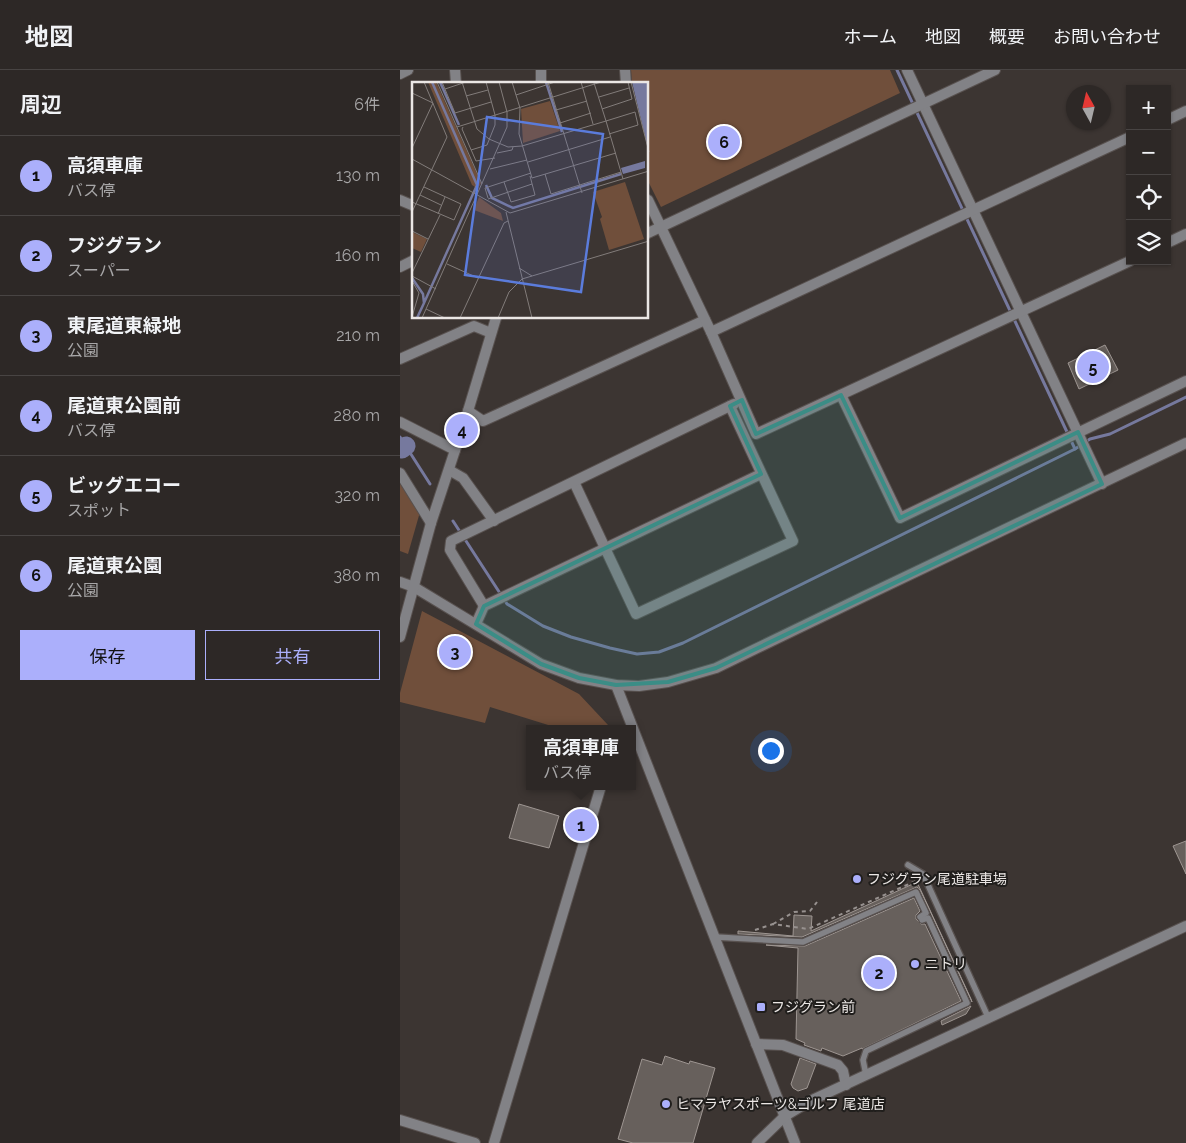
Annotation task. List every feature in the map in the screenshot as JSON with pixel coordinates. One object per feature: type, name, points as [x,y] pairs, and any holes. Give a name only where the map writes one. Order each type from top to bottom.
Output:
[{"type":"street","points":[[400,74],[408,70]]},
{"type":"street","points":[[907,70],[918,107],[967,214],[1077,439],[1102,484]]},
{"type":"street","points":[[649,233],[996,70]]},
{"type":"street","points":[[1171,118],[1186,111]]},
{"type":"street","points":[[711,332],[1126,139]]},
{"type":"street","points":[[400,200],[412,205]]},
{"type":"street","points":[[649,202],[711,332],[756,434],[1126,262]]},
{"type":"street","points":[[1171,241],[1186,234]]},
{"type":"street","points":[[400,267],[412,261]]},
{"type":"street","points":[[400,637],[431,523],[496,319]]},
{"type":"street","points":[[468,411],[483,421],[705,320]]},
{"type":"street","points":[[400,359],[474,326],[491,333]]},
{"type":"street","points":[[841,395],[900,518],[1077,439],[1186,381]]},
{"type":"street","points":[[484,606],[450,550],[451,541],[742,400]]},
{"type":"street","points":[[574,482],[636,614],[793,541],[730,406]]},
{"type":"street","points":[[400,422],[455,450]]},
{"type":"street","points":[[401,583],[414,587],[541,664],[579,678],[616,685],[639,686],[668,682],[716,668],[1186,443]]},
{"type":"street","points":[[449,470],[463,478],[494,521]]},
{"type":"street","points":[[400,473],[431,523]]},
{"type":"street","points":[[476,624],[484,606],[761,474]]},
{"type":"street","points":[[616,685],[629,725]]},
{"type":"street","points":[[636,746],[715,937],[795,1143]]},
{"type":"street","points":[[494,1143],[600,790]]},
{"type":"street","points":[[757,1143],[785,1116],[810,1101],[1186,926]]},
{"type":"street","points":[[756,1044],[783,1045],[838,1065],[843,1071],[846,1085]]},
{"type":"street","points":[[400,1120],[475,1143]]},
{"type":"lane","points":[[908,865],[925,877],[988,1017]]},
{"type":"lane","points":[[715,937],[803,942],[916,892],[926,913],[921,918],[928,918],[967,1004],[866,1051],[863,1060],[866,1075]]},
{"type":"path","points":[[773,924],[808,929],[925,877]]},
{"type":"path","points":[[755,930],[773,924],[794,912],[810,911],[817,902]]},
{"type":"highlighted area","points":[[841,395],[900,518],[1078,432],[1102,484],[716,668],[668,682],[616,685],[579,678],[541,664],[476,624],[484,606],[761,474],[730,406],[742,400],[756,434]]},
{"type":"shaded area","points":[[631,70],[890,70],[900,93],[661,207],[649,183],[649,82],[632,82]]},
{"type":"shaded area","points":[[400,480],[420,512],[408,554],[400,551]]},
{"type":"shaded area","points":[[422,611],[579,694],[608,725],[548,725],[490,707],[485,723],[400,702],[400,693]]},
{"type":"building","points":[[1105,345],[1118,370],[1079,389],[1068,363]]},
{"type":"building","points":[[519,804],[559,816],[549,848],[509,838]]},
{"type":"building","points":[[1186,841],[1186,874],[1173,846]]},
{"type":"building","points":[[917,882],[972,1002],[917,887],[802,937],[738,934],[738,931],[793,936],[794,915],[812,916],[811,931]]},
{"type":"building","points":[[914,898],[920,911],[916,915],[916,919],[921,924],[925,924],[961,1001],[862,1049],[843,1056],[822,1048],[821,1051],[804,1045],[805,1043],[796,1039],[798,948],[766,945],[805,946]]},
{"type":"building","points":[[971,1006],[966,1014],[942,1025],[941,1021]]},
{"type":"building","name":"ヒマラヤスポーツ&ゴルフ 尾道店","points":[[665,1056],[689,1064],[690,1061],[715,1068],[693,1143],[633,1143],[618,1139],[642,1059],[662,1065]]},
{"type":"building","points":[[800,1058],[816,1064],[807,1088],[798,1091],[791,1084]]},
{"type":"waterway","points":[[897,70],[1075,449]]},
{"type":"waterway","points":[[453,521],[507,604],[543,626],[571,637],[637,654],[659,652],[683,643],[1075,449],[1090,439],[1110,434],[1186,397]]},
{"type":"waterway","points":[[400,437],[430,484]]},
{"type":"waterway","points":[[402,449],[406,446]]},
{"type":"place","name":"尾道東公園","points":[[724,142]]},
{"type":"place","name":"ビッグエコー","points":[[1093,367]]},
{"type":"place","name":"尾道東公園前","points":[[462,430]]},
{"type":"place","name":"東尾道東緑地","points":[[455,652]]},
{"type":"place","name":"高須車庫","points":[[581,825]]},
{"type":"place","name":"フジグラン尾道駐車場","points":[[857,879]]},
{"type":"place","name":"ニトリ","points":[[915,964]]},
{"type":"place","name":"フジグラン","points":[[879,973]]},
{"type":"place","name":"フジグラン前","points":[[761,1007]]},
{"type":"place","name":"ヒマラヤスポーツ&ゴルフ 尾道店","points":[[666,1104]]}]
